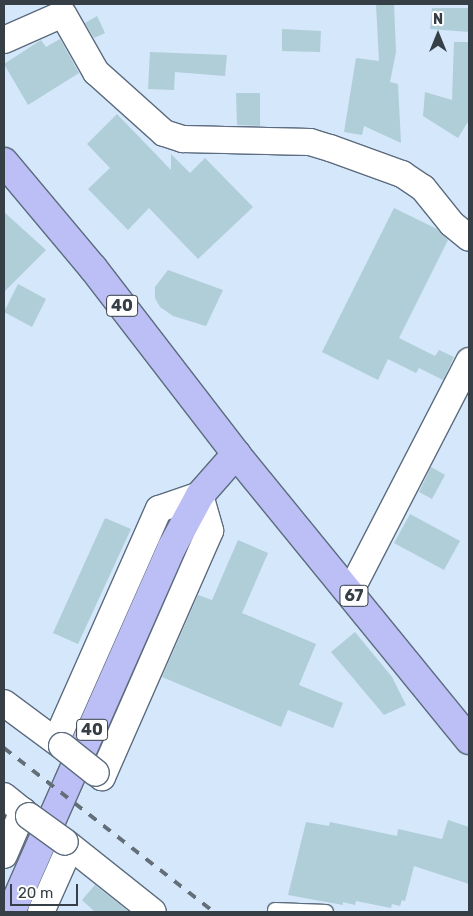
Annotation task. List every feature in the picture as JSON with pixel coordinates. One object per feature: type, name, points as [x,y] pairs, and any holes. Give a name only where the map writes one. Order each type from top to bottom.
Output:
[{"type":"main road","name":"40","points":[[4,162],[93,268],[236,454],[200,495],[172,547],[11,912]]},
{"type":"main road","name":"67","points":[[236,454],[469,740]]},
{"type":"street","points":[[4,40],[65,9],[96,72],[164,133],[183,140],[310,142],[330,148],[402,174],[422,188],[452,224],[469,238]]},
{"type":"street","points":[[350,592],[469,361]]},
{"type":"street","points":[[4,703],[102,777],[210,531],[200,495],[159,509],[59,744]]},
{"type":"street","points":[[4,856],[19,808],[68,844],[153,912]]},
{"type":"street","points":[[41,912],[68,844]]},
{"type":"lane","points":[[276,910],[326,912]]},
{"type":"building","points":[[376,4],[394,4],[396,52],[390,82],[398,84],[401,143],[364,126],[362,135],[344,132],[356,58],[379,61]]},
{"type":"building","points":[[432,8],[469,8],[469,32],[430,29]]},
{"type":"building","points":[[97,16],[105,33],[94,38],[85,23]]},
{"type":"building","points":[[282,29],[321,31],[320,52],[282,51]]},
{"type":"building","points":[[60,39],[79,73],[28,105],[4,64],[41,40],[46,47]]},
{"type":"building","points":[[454,42],[469,42],[469,120],[458,138],[423,116],[425,92],[452,100]]},
{"type":"building","points":[[150,52],[227,55],[225,76],[175,72],[174,90],[148,89]]},
{"type":"building","points":[[236,93],[260,93],[260,126],[237,125]]},
{"type":"building","points":[[117,114],[171,170],[171,154],[190,173],[205,158],[253,207],[198,259],[149,208],[128,230],[88,189],[110,168],[87,144]]},
{"type":"building","points":[[394,208],[437,229],[448,240],[399,338],[435,356],[439,350],[454,357],[443,380],[419,368],[416,373],[388,359],[378,380],[322,352]]},
{"type":"building","points":[[4,212],[46,250],[4,292]]},
{"type":"building","points":[[168,270],[223,290],[206,326],[173,316],[160,307],[155,298],[155,287]]},
{"type":"building","points":[[18,284],[46,299],[32,327],[4,312]]},
{"type":"building","points":[[431,467],[445,475],[432,499],[419,492]]},
{"type":"building","points":[[410,514],[460,541],[444,570],[394,543]]},
{"type":"building","points":[[105,518],[131,529],[78,644],[53,633]]},
{"type":"building","points":[[238,540],[268,553],[242,613],[316,644],[299,685],[343,703],[333,728],[288,710],[281,727],[162,677],[198,595],[212,600]]},
{"type":"building","points":[[355,632],[392,677],[406,705],[384,715],[331,652]]},
{"type":"building","points":[[448,820],[469,827],[469,884],[414,866],[405,901],[402,900],[400,906],[392,904],[391,908],[356,901],[355,905],[343,902],[343,905],[288,895],[306,822],[329,826],[330,822],[397,836],[398,829],[442,839]]},
{"type":"building","points":[[95,885],[129,912],[95,912],[82,900]]},
{"type":"railway","points":[[4,748],[214,912]]}]
